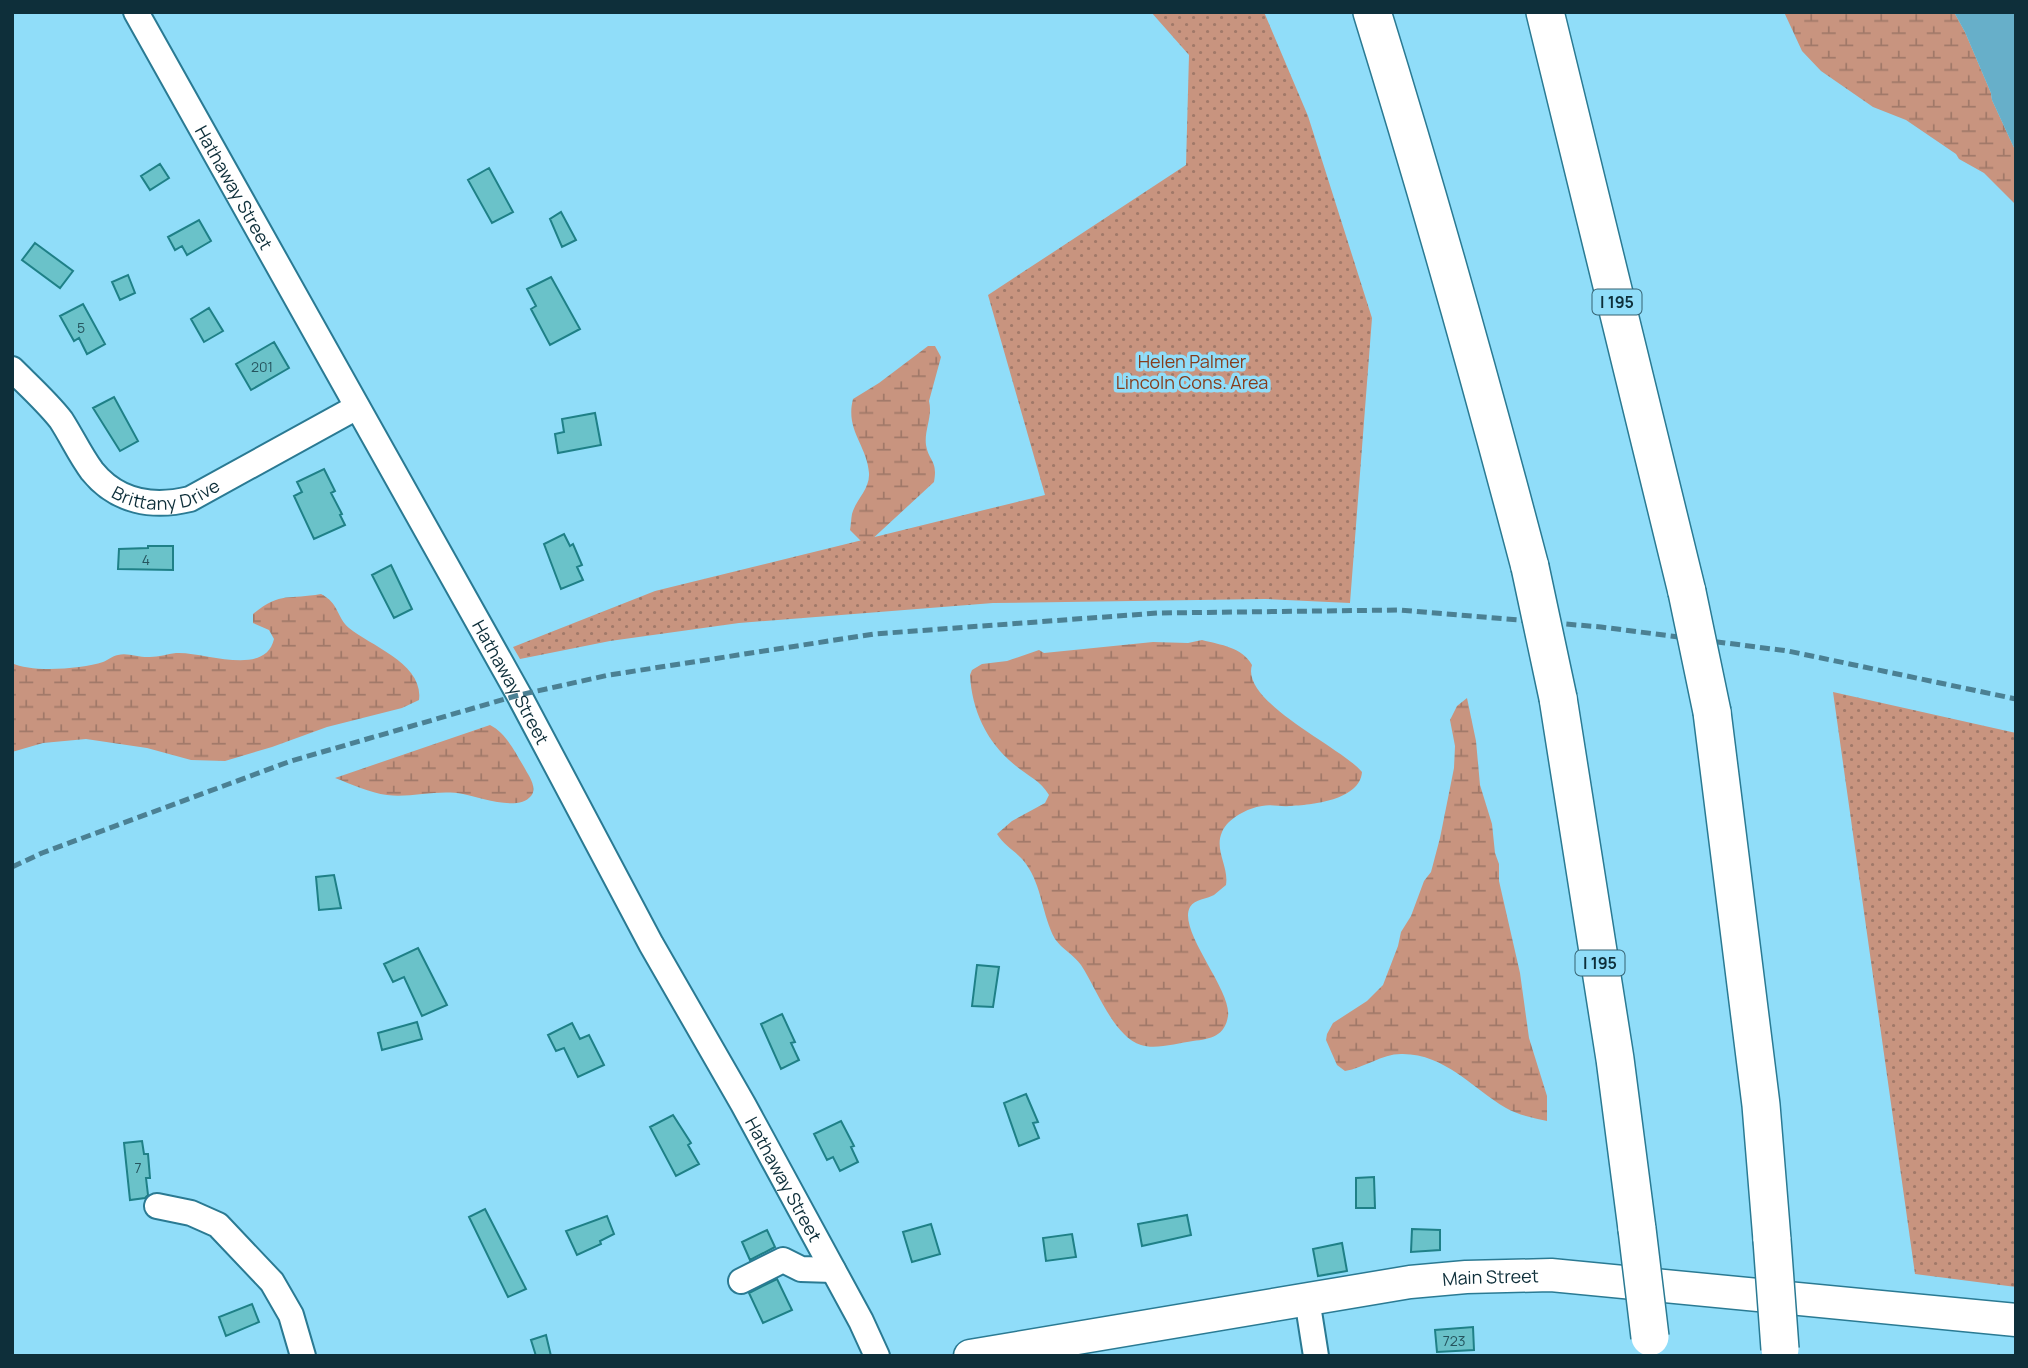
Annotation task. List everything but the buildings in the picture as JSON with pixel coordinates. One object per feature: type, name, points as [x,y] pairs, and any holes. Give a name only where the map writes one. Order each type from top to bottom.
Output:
[{"type":"highway","name":"I 195","points":[[1371,12],[1443,245],[1530,567],[1558,698],[1615,1059],[1651,1346]]},
{"type":"highway","name":"I 195","points":[[1545,12],[1687,592],[1712,712],[1761,1105],[1781,1352]]},
{"type":"main road","name":"Main Street","points":[[970,1356],[1410,1282],[1466,1277],[1551,1275],[2016,1320]]},
{"type":"street","name":"Hathaway Street","points":[[136,12],[519,695],[655,951],[743,1104],[877,1356]]},
{"type":"street","name":"Brittany Drive","points":[[12,369],[59,419],[92,471],[124,497],[146,504],[170,504],[190,499],[357,407]]},
{"type":"street","points":[[157,1206],[191,1213],[218,1225],[272,1282],[291,1315],[303,1356]]},
{"type":"street","points":[[741,1281],[783,1260],[801,1269],[833,1270]]},
{"type":"street","points":[[1307,1299],[1316,1356]]},
{"type":"green space","name":"Helen Palmer Lincoln Cons. Area","points":[[1151,12],[1264,12],[1308,116],[1372,318],[1350,603],[1265,599],[993,603],[739,623],[610,641],[520,659],[513,647],[655,591],[1045,495],[988,295],[1186,165],[1189,55]]},
{"type":"green space","points":[[1784,12],[1954,12],[2016,152],[2016,205],[1984,173],[1959,159],[1956,154],[1906,120],[1873,107],[1821,71],[1802,51]]},
{"type":"green space","points":[[928,346],[935,346],[941,357],[929,401],[926,439],[927,451],[935,469],[934,482],[869,542],[861,541],[850,530],[851,518],[869,479],[869,473],[852,420],[853,399]]},
{"type":"green space","points":[[321,594],[335,606],[349,628],[405,666],[418,687],[419,700],[402,708],[327,727],[225,761],[191,760],[147,748],[86,739],[43,743],[12,752],[12,663],[31,668],[57,669],[103,662],[122,654],[157,657],[176,653],[246,660],[259,657],[268,651],[274,639],[269,630],[253,623],[253,614],[278,599]]},
{"type":"green space","points":[[1202,640],[1243,654],[1252,665],[1253,679],[1261,694],[1295,723],[1362,772],[1353,789],[1344,795],[1322,802],[1257,807],[1239,814],[1225,827],[1220,845],[1226,885],[1214,895],[1192,904],[1188,917],[1197,945],[1222,991],[1227,1005],[1226,1023],[1220,1032],[1206,1039],[1153,1047],[1131,1040],[1114,1022],[1081,965],[1055,939],[1039,891],[1023,860],[997,834],[1012,821],[1045,803],[1049,795],[1038,782],[1006,757],[989,737],[974,701],[970,675],[972,670],[982,664],[1007,661],[1039,650],[1044,653]]},
{"type":"green space","points":[[1833,692],[2016,733],[2016,1287],[1915,1274]]},
{"type":"green space","points":[[1467,698],[1476,741],[1480,785],[1492,824],[1499,881],[1520,973],[1529,1038],[1547,1096],[1547,1121],[1511,1110],[1444,1065],[1416,1055],[1394,1055],[1345,1071],[1337,1065],[1326,1040],[1333,1023],[1367,1001],[1383,985],[1401,932],[1411,916],[1424,881],[1431,872],[1454,768],[1455,746],[1450,720],[1457,706]]},
{"type":"green space","points":[[490,725],[510,743],[532,781],[533,792],[525,801],[498,802],[454,793],[387,795],[335,778]]},
{"type":"water","points":[[1954,12],[2016,12],[2016,152],[1965,32]]},
{"type":"railway","points":[[12,867],[42,853],[291,761],[519,695],[609,675],[874,634],[1158,613],[1400,610],[1601,627],[1788,651],[2016,699]]}]
